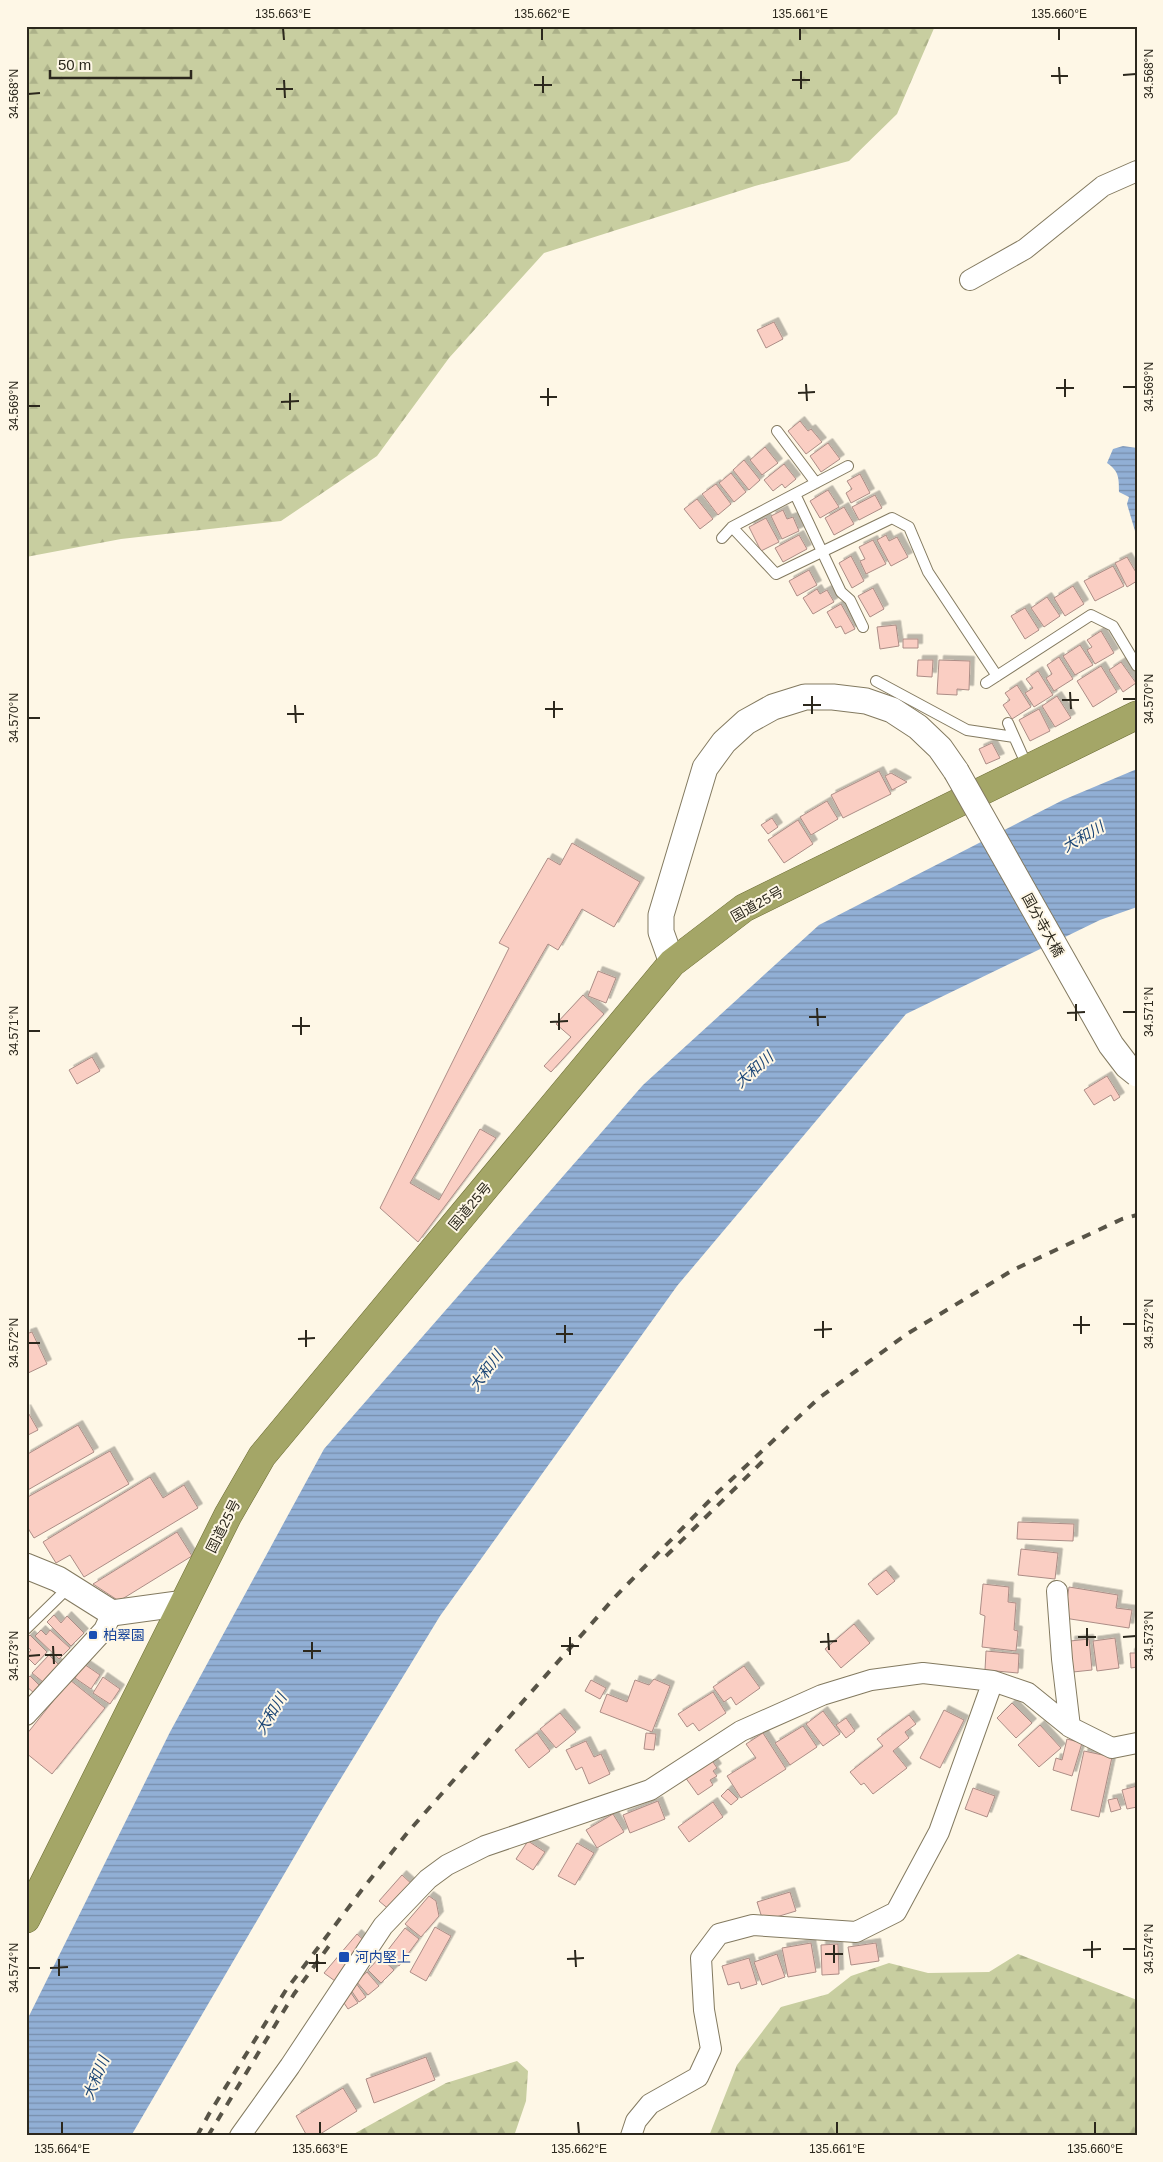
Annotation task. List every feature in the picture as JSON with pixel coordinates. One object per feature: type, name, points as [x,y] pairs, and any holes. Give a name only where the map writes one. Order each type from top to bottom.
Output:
[{"type":"highway","name":"国道25号","points":[[26,1919],[228,1515],[262,1456],[672,963],[744,908],[1137,715]]},
{"type":"street","points":[[970,280],[1024,249],[1102,186],[1137,171]]},
{"type":"street","name":"国分寺大橋","points":[[672,963],[661,932],[662,915],[706,768],[724,742],[746,722],[773,707],[805,697],[833,697],[866,701],[892,710],[918,727],[940,748],[956,771],[1110,1045],[1137,1074]]},
{"type":"street","points":[[26,1566],[58,1578],[112,1613],[185,1603]]},
{"type":"street","points":[[1057,1591],[1070,1727]]},
{"type":"street","points":[[26,1715],[104,1630],[112,1613]]},
{"type":"street","points":[[240,2136],[290,2066],[383,1926],[428,1880],[447,1865],[486,1846],[650,1790],[741,1731],[822,1695],[871,1680],[923,1673],[993,1681],[1028,1693],[1070,1727],[1112,1748],[1137,1743]]},
{"type":"street","points":[[631,2136],[636,2121],[650,2104],[698,2077],[711,2049],[704,2010],[701,1958],[719,1934],[753,1925],[856,1932],[896,1912],[939,1832],[993,1681]]},
{"type":"lane","points":[[777,431],[816,483]]},
{"type":"lane","points":[[722,538],[732,527],[848,466]]},
{"type":"lane","points":[[795,494],[841,592],[850,600],[864,627]]},
{"type":"lane","points":[[732,527],[776,574],[892,518],[909,527],[928,572],[997,676]]},
{"type":"lane","points":[[986,683],[1091,615],[1113,626],[1137,666]]},
{"type":"lane","points":[[876,681],[967,730],[1014,737]]},
{"type":"lane","points":[[1008,723],[1028,768]]},
{"type":"lane","points":[[26,1629],[70,1586]]},
{"type":"green space","points":[[26,26],[935,26],[897,114],[849,161],[755,186],[544,253],[449,358],[377,456],[281,521],[121,539],[26,557]]},
{"type":"green space","points":[[1018,1954],[1137,2000],[1137,2136],[709,2136],[737,2065],[781,2007],[828,1994],[851,1976],[889,1963],[928,1973],[989,1972]]},
{"type":"green space","points":[[517,2061],[528,2071],[526,2101],[514,2136],[350,2136],[446,2083]]},
{"type":"water","points":[[1123,446],[1137,448],[1137,529],[1135,531],[1127,504],[1129,497],[1119,492],[1118,475],[1107,463],[1113,449]]},
{"type":"water","name":"大和川","points":[[1137,769],[1137,907],[1100,920],[906,1014],[677,1286],[440,1616],[324,1806],[131,2136],[26,2136],[26,2022],[170,1732],[324,1449],[643,1085],[819,925],[1063,800]]},
{"type":"building","points":[[774,322],[783,339],[766,348],[757,330]]},
{"type":"building","points":[[800,421],[808,431],[811,429],[822,442],[806,454],[788,431]]},
{"type":"building","points":[[828,443],[840,459],[821,472],[810,456]]},
{"type":"building","points":[[765,447],[778,463],[762,475],[750,460]]},
{"type":"building","points":[[744,460],[760,480],[749,490],[733,470]]},
{"type":"building","points":[[784,464],[796,479],[785,488],[782,484],[773,491],[764,480]]},
{"type":"building","points":[[731,473],[746,492],[734,502],[719,483]]},
{"type":"building","points":[[860,474],[870,493],[851,503],[846,493],[852,489],[847,481]]},
{"type":"building","points":[[716,484],[731,504],[718,515],[702,494]]},
{"type":"building","points":[[828,490],[839,507],[820,518],[810,501]]},
{"type":"building","points":[[875,495],[882,508],[859,520],[852,507]]},
{"type":"building","points":[[697,499],[713,519],[700,529],[684,509]]},
{"type":"building","points":[[844,507],[854,524],[834,535],[825,518]]},
{"type":"building","points":[[783,510],[787,519],[793,517],[799,531],[782,539],[771,516]]},
{"type":"building","points":[[766,518],[779,542],[761,551],[749,527]]},
{"type":"building","points":[[799,535],[807,549],[783,562],[775,548]]},
{"type":"building","points":[[886,535],[889,541],[897,537],[908,557],[891,566],[877,540]]},
{"type":"building","points":[[873,540],[886,564],[866,574],[860,561],[865,559],[859,547]]},
{"type":"building","points":[[851,556],[864,581],[852,588],[839,563]]},
{"type":"building","points":[[1127,557],[1137,574],[1137,581],[1127,587],[1115,563]]},
{"type":"building","points":[[1113,566],[1124,586],[1095,601],[1084,581]]},
{"type":"building","points":[[809,570],[817,585],[797,596],[789,581]]},
{"type":"building","points":[[1073,586],[1084,604],[1065,616],[1054,598]]},
{"type":"building","points":[[873,588],[884,609],[870,617],[858,596]]},
{"type":"building","points":[[817,589],[820,594],[827,590],[834,602],[813,614],[803,598]]},
{"type":"building","points":[[1047,597],[1060,616],[1044,627],[1031,608]]},
{"type":"building","points":[[841,604],[855,629],[845,634],[841,626],[836,628],[827,612]]},
{"type":"building","points":[[1025,608],[1039,630],[1025,639],[1011,616]]},
{"type":"building","points":[[896,625],[899,646],[880,649],[877,627]]},
{"type":"building","points":[[1101,631],[1114,653],[1095,664],[1087,650],[1092,647],[1087,640]]},
{"type":"building","points":[[903,639],[918,639],[918,648],[903,648]]},
{"type":"building","points":[[1080,645],[1093,665],[1075,675],[1063,656]]},
{"type":"building","points":[[1059,657],[1073,679],[1054,691],[1046,678],[1052,674],[1047,665]]},
{"type":"building","points":[[918,660],[933,660],[932,677],[917,676]]},
{"type":"building","points":[[939,660],[970,661],[969,690],[957,689],[957,695],[937,694]]},
{"type":"building","points":[[1121,662],[1136,683],[1123,692],[1109,670]]},
{"type":"building","points":[[1101,666],[1117,692],[1093,707],[1077,681]]},
{"type":"building","points":[[1038,671],[1053,695],[1034,707],[1025,693],[1033,688],[1026,679]]},
{"type":"building","points":[[1017,685],[1031,707],[1012,719],[1003,705],[1010,700],[1005,693]]},
{"type":"building","points":[[1057,696],[1071,718],[1055,727],[1042,706]]},
{"type":"building","points":[[1039,709],[1050,731],[1030,741],[1019,720]]},
{"type":"building","points":[[992,743],[1000,758],[986,764],[979,749]]},
{"type":"building","points":[[879,771],[891,794],[843,818],[831,795]]},
{"type":"building","points":[[891,773],[907,782],[892,790],[885,776]]},
{"type":"building","points":[[827,801],[838,819],[811,835],[800,817]]},
{"type":"building","points":[[772,818],[778,827],[768,834],[761,825]]},
{"type":"building","points":[[798,820],[813,844],[784,863],[768,840]]},
{"type":"building","points":[[572,843],[640,882],[614,927],[582,909],[558,950],[548,944],[410,1183],[439,1200],[480,1129],[496,1138],[418,1242],[380,1208],[509,948],[499,943],[548,858],[560,865]]},
{"type":"building","points":[[598,971],[616,978],[606,1003],[588,996]]},
{"type":"building","points":[[583,995],[604,1014],[551,1072],[544,1066],[571,1037],[556,1024]]},
{"type":"building","points":[[92,1057],[100,1071],[77,1084],[69,1070]]},
{"type":"building","points":[[1107,1076],[1120,1097],[1114,1101],[1111,1095],[1094,1105],[1084,1090]]},
{"type":"building","points":[[32,1332],[47,1364],[26,1374],[26,1334]]},
{"type":"building","points":[[26,1409],[38,1430],[26,1436]]},
{"type":"building","points":[[78,1425],[94,1452],[26,1491],[26,1455]]},
{"type":"building","points":[[110,1451],[129,1484],[34,1538],[26,1525],[26,1498]]},
{"type":"building","points":[[150,1477],[163,1498],[184,1485],[198,1508],[84,1577],[70,1555],[56,1563],[43,1542]]},
{"type":"building","points":[[1018,1522],[1074,1524],[1073,1541],[1017,1539]]},
{"type":"building","points":[[177,1532],[192,1556],[119,1601],[93,1584]]},
{"type":"building","points":[[1021,1549],[1058,1553],[1055,1579],[1018,1575]]},
{"type":"building","points":[[886,1570],[895,1581],[877,1595],[868,1584]]},
{"type":"building","points":[[983,1584],[1009,1587],[1008,1602],[1016,1603],[1014,1630],[1018,1631],[1016,1651],[982,1647],[985,1616],[980,1614]]},
{"type":"building","points":[[1069,1587],[1118,1595],[1116,1608],[1132,1610],[1129,1628],[1064,1618]]},
{"type":"building","points":[[54,1615],[61,1623],[67,1616],[84,1633],[71,1646],[47,1622]]},
{"type":"building","points":[[854,1624],[870,1643],[841,1668],[825,1649]]},
{"type":"building","points":[[41,1630],[46,1635],[50,1630],[70,1648],[59,1659],[35,1636]]},
{"type":"building","points":[[30,1635],[47,1652],[35,1665],[26,1656],[31,1650],[26,1646],[26,1639]]},
{"type":"building","points":[[1115,1638],[1119,1668],[1097,1671],[1093,1641]]},
{"type":"building","points":[[1089,1639],[1092,1670],[1073,1672],[1070,1641]]},
{"type":"building","points":[[986,1651],[1019,1654],[1018,1673],[985,1670]]},
{"type":"building","points":[[1130,1653],[1137,1653],[1137,1667],[1131,1668]]},
{"type":"building","points":[[49,1655],[59,1665],[43,1682],[32,1673]]},
{"type":"building","points":[[84,1664],[100,1675],[91,1689],[75,1678]]},
{"type":"building","points":[[744,1666],[760,1688],[736,1705],[731,1697],[724,1702],[713,1687]]},
{"type":"building","points":[[30,1676],[40,1686],[34,1693],[26,1686],[26,1680]]},
{"type":"building","points":[[103,1677],[120,1689],[110,1704],[93,1693]]},
{"type":"building","points":[[654,1679],[670,1686],[652,1732],[600,1712],[607,1694],[627,1702],[635,1680],[649,1685]]},
{"type":"building","points":[[70,1680],[105,1708],[52,1774],[26,1753],[26,1735]]},
{"type":"building","points":[[591,1680],[606,1688],[600,1699],[585,1691]]},
{"type":"building","points":[[713,1692],[726,1713],[699,1731],[693,1723],[687,1727],[678,1714]]},
{"type":"building","points":[[1012,1703],[1032,1723],[1016,1738],[997,1718]]},
{"type":"building","points":[[944,1710],[964,1720],[940,1768],[920,1758]]},
{"type":"building","points":[[823,1711],[840,1734],[823,1746],[806,1724]]},
{"type":"building","points":[[560,1713],[576,1732],[556,1748],[540,1729]]},
{"type":"building","points":[[909,1715],[916,1724],[905,1732],[909,1738],[893,1751],[907,1768],[873,1794],[864,1783],[861,1785],[850,1772],[883,1746],[877,1739]]},
{"type":"building","points":[[846,1718],[855,1731],[846,1738],[836,1725]]},
{"type":"building","points":[[1040,1725],[1061,1748],[1039,1767],[1018,1745]]},
{"type":"building","points":[[803,1726],[817,1747],[790,1765],[775,1743]]},
{"type":"building","points":[[537,1733],[550,1751],[529,1768],[515,1750]]},
{"type":"building","points":[[646,1733],[656,1734],[654,1750],[644,1749]]},
{"type":"building","points":[[763,1733],[786,1769],[741,1798],[727,1776],[756,1758],[746,1744]]},
{"type":"building","points":[[1067,1739],[1082,1743],[1072,1776],[1053,1770],[1056,1758],[1062,1760]]},
{"type":"building","points":[[586,1741],[594,1757],[601,1754],[610,1774],[589,1784],[582,1767],[576,1770],[566,1750]]},
{"type":"building","points":[[1084,1751],[1112,1757],[1099,1817],[1071,1810]]},
{"type":"building","points":[[711,1759],[717,1768],[713,1771],[717,1776],[710,1780],[713,1785],[698,1795],[685,1777]]},
{"type":"building","points":[[1137,1786],[1137,1807],[1127,1809],[1122,1790]]},
{"type":"building","points":[[973,1788],[995,1796],[987,1817],[965,1809]]},
{"type":"building","points":[[728,1789],[738,1799],[731,1805],[721,1796]]},
{"type":"building","points":[[1117,1798],[1121,1809],[1111,1812],[1108,1800]]},
{"type":"building","points":[[658,1801],[665,1819],[630,1833],[623,1815]]},
{"type":"building","points":[[713,1802],[723,1817],[689,1842],[678,1827]]},
{"type":"building","points":[[613,1814],[624,1832],[597,1848],[586,1830]]},
{"type":"building","points":[[528,1841],[545,1852],[533,1870],[516,1859]]},
{"type":"building","points":[[577,1843],[594,1853],[575,1885],[558,1876]]},
{"type":"building","points":[[402,1875],[414,1886],[391,1911],[379,1901]]},
{"type":"building","points":[[790,1892],[796,1911],[763,1921],[757,1902]]},
{"type":"building","points":[[429,1896],[436,1901],[439,1916],[421,1937],[405,1924]]},
{"type":"building","points":[[435,1927],[451,1936],[426,1981],[410,1972]]},
{"type":"building","points":[[405,1928],[419,1939],[399,1966],[384,1955]]},
{"type":"building","points":[[357,1934],[367,1943],[335,1981],[324,1973]]},
{"type":"building","points":[[811,1943],[816,1972],[788,1977],[782,1948]]},
{"type":"building","points":[[876,1943],[879,1961],[851,1965],[848,1947]]},
{"type":"building","points":[[838,1944],[839,1974],[822,1975],[821,1945]]},
{"type":"building","points":[[777,1954],[785,1977],[762,1985],[754,1962]]},
{"type":"building","points":[[380,1957],[394,1970],[381,1983],[368,1970]]},
{"type":"building","points":[[749,1958],[757,1984],[741,1989],[739,1982],[728,1985],[722,1966]]},
{"type":"building","points":[[367,1972],[379,1986],[368,1995],[356,1981]]},
{"type":"building","points":[[356,1983],[366,1997],[359,2002],[349,1987]]},
{"type":"building","points":[[349,1990],[358,2003],[348,2009],[340,1997]]},
{"type":"building","points":[[426,2057],[435,2080],[374,2103],[366,2079]]},
{"type":"building","points":[[343,2088],[357,2111],[317,2136],[307,2136],[296,2116]]},
{"type":"railway","points":[[197,2136],[286,1990],[408,1832],[615,1597],[717,1493],[819,1398],[907,1334],[1013,1270],[1122,1219],[1137,1215]]},
{"type":"railway","points":[[666,1556],[766,1458]]},
{"type":"railway","points":[[208,2136],[294,1994],[334,1939]]},
{"type":"place","name":"柏翠園","points":[[93,1635]]},
{"type":"place","name":"河内堅上","points":[[344,1957]]}]
